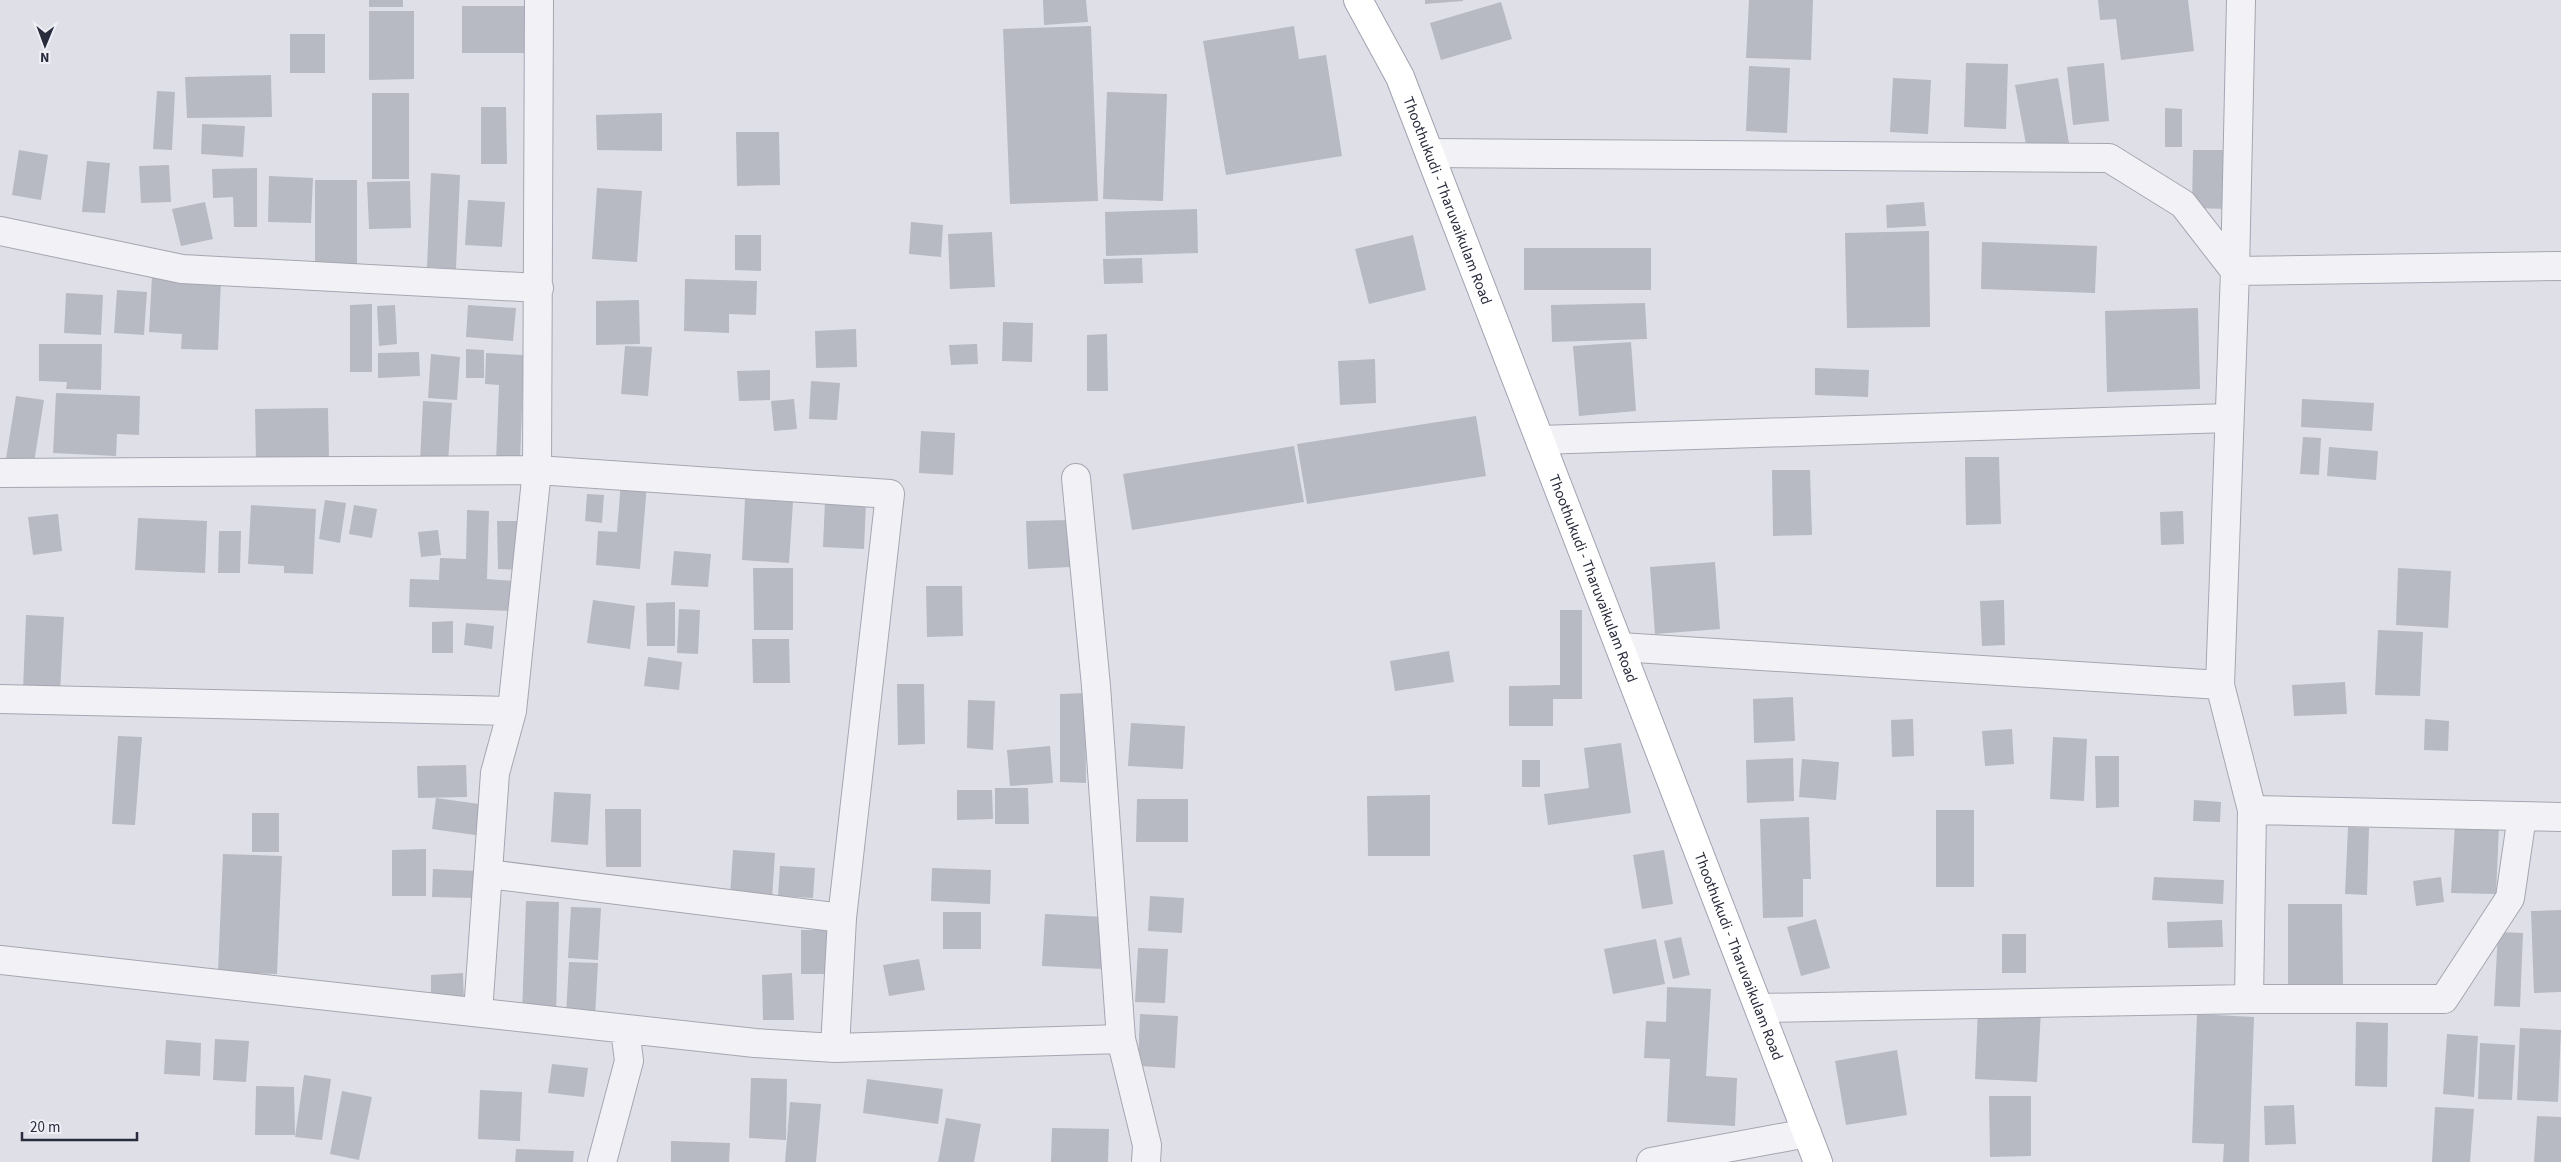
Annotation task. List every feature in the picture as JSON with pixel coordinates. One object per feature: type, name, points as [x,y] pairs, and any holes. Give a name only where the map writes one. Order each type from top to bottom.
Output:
[{"type":"main road","name":"Thoothukudi - Tharuvaikulam Road","points":[[1355,0],[1400,77],[1818,1162]]},
{"type":"street","points":[[478,1012],[495,773],[512,711],[537,470],[539,0]]},
{"type":"street","points":[[2241,0],[2235,271],[2220,685],[2252,810],[2250,999]]},
{"type":"street","points":[[1430,153],[2110,158],[2183,204],[2235,271]]},
{"type":"street","points":[[0,231],[182,269],[539,288]]},
{"type":"street","points":[[2235,271],[2561,266]]},
{"type":"street","points":[[1540,440],[2229,418]]},
{"type":"street","points":[[0,473],[537,470],[890,494],[842,918],[835,1048]]},
{"type":"street","points":[[1076,478],[1096,686],[1121,1039],[1147,1145],[1146,1162]]},
{"type":"street","points":[[1620,648],[2220,685]]},
{"type":"street","points":[[0,699],[512,711]]},
{"type":"street","points":[[2252,810],[2561,817]]},
{"type":"street","points":[[1759,1008],[2250,999],[2444,999],[2510,898],[2522,816]]},
{"type":"street","points":[[488,874],[842,918]]},
{"type":"street","points":[[0,960],[755,1043],[835,1048],[1121,1039]]},
{"type":"street","points":[[602,1162],[629,1061],[626,1029]]},
{"type":"street","points":[[1651,1162],[1807,1133]]},
{"type":"building","points":[[369,0],[403,0],[403,7],[369,7]]},
{"type":"building","points":[[1043,0],[1086,0],[1088,22],[1044,25]]},
{"type":"building","points":[[1425,0],[1463,0],[1463,1],[1425,4]]},
{"type":"building","points":[[1749,0],[1813,0],[1811,60],[1746,58]]},
{"type":"building","points":[[2098,0],[2188,0],[2194,51],[2121,60],[2116,19],[2100,20]]},
{"type":"building","points":[[1501,2],[1512,39],[1441,60],[1430,23]]},
{"type":"building","points":[[462,6],[530,6],[530,53],[462,53]]},
{"type":"building","points":[[369,11],[414,11],[414,79],[369,80]]},
{"type":"building","points":[[1091,26],[1098,201],[1010,204],[1003,29]]},
{"type":"building","points":[[1294,26],[1299,59],[1326,55],[1342,156],[1226,175],[1203,41]]},
{"type":"building","points":[[290,34],[325,34],[325,73],[290,73]]},
{"type":"building","points":[[1966,63],[2008,64],[2006,129],[1964,127]]},
{"type":"building","points":[[2104,63],[2109,121],[2073,125],[2067,67]]},
{"type":"building","points":[[1749,66],[1790,68],[1787,133],[1746,131]]},
{"type":"building","points":[[271,75],[272,117],[187,118],[185,77]]},
{"type":"building","points":[[1893,78],[1931,80],[1928,134],[1890,132]]},
{"type":"building","points":[[2058,78],[2069,143],[2027,150],[2015,85]]},
{"type":"building","points":[[157,91],[175,92],[172,150],[153,149]]},
{"type":"building","points":[[1107,92],[1167,94],[1163,201],[1103,199]]},
{"type":"building","points":[[372,93],[409,93],[409,179],[372,179]]},
{"type":"building","points":[[481,107],[506,107],[507,164],[481,164]]},
{"type":"building","points":[[2165,108],[2182,109],[2182,147],[2165,147]]},
{"type":"building","points":[[662,113],[662,151],[597,150],[596,115]]},
{"type":"building","points":[[202,124],[245,126],[243,157],[201,154]]},
{"type":"building","points":[[736,132],[779,132],[780,185],[737,186]]},
{"type":"building","points":[[19,150],[48,155],[41,200],[12,195]]},
{"type":"building","points":[[2193,150],[2231,150],[2230,209],[2192,208]]},
{"type":"building","points":[[87,161],[110,163],[105,213],[82,212]]},
{"type":"building","points":[[169,165],[171,202],[141,203],[139,166]]},
{"type":"building","points":[[257,168],[257,227],[234,227],[233,197],[213,198],[212,169]]},
{"type":"building","points":[[431,173],[460,175],[456,269],[427,267]]},
{"type":"building","points":[[269,176],[313,178],[311,223],[268,222]]},
{"type":"building","points":[[315,180],[357,180],[357,267],[315,268]]},
{"type":"building","points":[[410,181],[411,228],[369,229],[367,182]]},
{"type":"building","points":[[597,188],[642,191],[637,262],[592,259]]},
{"type":"building","points":[[468,200],[505,202],[502,247],[465,245]]},
{"type":"building","points":[[205,202],[213,239],[181,246],[172,209]]},
{"type":"building","points":[[1924,202],[1926,226],[1887,228],[1886,205]]},
{"type":"building","points":[[1197,209],[1198,253],[1106,256],[1105,212]]},
{"type":"building","points":[[911,222],[943,225],[941,257],[909,254]]},
{"type":"building","points":[[1929,231],[1930,327],[1847,328],[1845,233]]},
{"type":"building","points":[[992,232],[995,287],[950,289],[948,234]]},
{"type":"building","points":[[735,235],[761,235],[761,271],[735,270]]},
{"type":"building","points":[[1413,235],[1426,290],[1369,304],[1355,249]]},
{"type":"building","points":[[1982,242],[2097,246],[2095,293],[1981,289]]},
{"type":"building","points":[[1524,248],[1651,248],[1651,290],[1524,290]]},
{"type":"building","points":[[1142,258],[1143,283],[1104,284],[1103,259]]},
{"type":"building","points":[[152,276],[221,280],[218,350],[181,349],[182,334],[149,332]]},
{"type":"building","points":[[685,279],[757,281],[756,315],[729,314],[729,333],[684,331]]},
{"type":"building","points":[[117,290],[147,292],[144,335],[114,333]]},
{"type":"building","points":[[66,293],[103,295],[101,335],[64,333]]},
{"type":"building","points":[[639,300],[640,344],[596,345],[596,301]]},
{"type":"building","points":[[1645,303],[1647,339],[1552,342],[1551,305]]},
{"type":"building","points":[[372,304],[372,372],[350,372],[350,305]]},
{"type":"building","points":[[395,305],[397,344],[379,346],[377,306]]},
{"type":"building","points":[[468,305],[516,308],[513,341],[466,337]]},
{"type":"building","points":[[2198,308],[2200,389],[2107,392],[2105,311]]},
{"type":"building","points":[[1003,322],[1033,323],[1032,362],[1002,361]]},
{"type":"building","points":[[856,329],[857,367],[816,368],[815,331]]},
{"type":"building","points":[[1107,334],[1108,391],[1087,391],[1087,335]]},
{"type":"building","points":[[1631,342],[1636,411],[1579,416],[1573,346]]},
{"type":"building","points":[[39,344],[102,344],[101,390],[66,389],[67,382],[39,381]]},
{"type":"building","points":[[977,344],[978,364],[951,365],[949,345]]},
{"type":"building","points":[[625,346],[652,347],[648,396],[621,394]]},
{"type":"building","points":[[466,349],[484,350],[484,378],[466,378]]},
{"type":"building","points":[[419,352],[420,376],[378,378],[378,353]]},
{"type":"building","points":[[486,353],[524,355],[520,463],[496,462],[499,385],[485,384]]},
{"type":"building","points":[[431,354],[460,357],[457,400],[428,398]]},
{"type":"building","points":[[1375,359],[1376,403],[1340,405],[1338,361]]},
{"type":"building","points":[[1815,368],[1869,370],[1868,397],[1815,395]]},
{"type":"building","points":[[770,370],[770,400],[739,401],[737,371]]},
{"type":"building","points":[[811,381],[840,383],[837,420],[809,419]]},
{"type":"building","points":[[56,393],[140,396],[139,435],[117,434],[116,456],[53,453]]},
{"type":"building","points":[[16,396],[44,400],[33,469],[5,465]]},
{"type":"building","points":[[794,399],[797,429],[774,431],[771,401]]},
{"type":"building","points":[[2302,399],[2374,403],[2372,431],[2301,427]]},
{"type":"building","points":[[423,401],[452,403],[448,463],[420,462]]},
{"type":"building","points":[[328,408],[329,459],[256,460],[255,409]]},
{"type":"building","points":[[1476,416],[1486,476],[1307,504],[1297,444]]},
{"type":"building","points":[[921,431],[955,433],[953,475],[919,473]]},
{"type":"building","points":[[2303,437],[2321,438],[2319,475],[2300,474]]},
{"type":"building","points":[[1294,446],[1304,502],[1132,530],[1123,474]]},
{"type":"building","points":[[2329,447],[2378,451],[2376,480],[2327,476]]},
{"type":"building","points":[[1965,457],[1999,457],[2001,524],[1966,525]]},
{"type":"building","points":[[1772,470],[1810,470],[1812,535],[1773,536]]},
{"type":"building","points":[[621,481],[647,484],[640,569],[596,565],[598,531],[617,532]]},
{"type":"building","points":[[587,494],[604,495],[602,523],[585,521]]},
{"type":"building","points":[[745,499],[793,502],[789,563],[742,560]]},
{"type":"building","points":[[325,500],[346,503],[340,543],[319,539]]},
{"type":"building","points":[[825,501],[866,502],[864,549],[823,547]]},
{"type":"building","points":[[251,505],[316,509],[313,574],[284,573],[284,566],[248,564]]},
{"type":"building","points":[[354,505],[377,509],[372,538],[349,534]]},
{"type":"building","points":[[467,510],[489,511],[487,579],[512,581],[511,611],[409,607],[410,579],[439,580],[440,558],[466,559]]},
{"type":"building","points":[[2183,511],[2184,544],[2161,545],[2160,512]]},
{"type":"building","points":[[58,514],[62,551],[33,555],[28,517]]},
{"type":"building","points":[[138,518],[207,521],[205,573],[135,570]]},
{"type":"building","points":[[1069,520],[1071,567],[1028,569],[1026,521]]},
{"type":"building","points":[[497,521],[521,521],[521,570],[498,569]]},
{"type":"building","points":[[438,530],[441,555],[421,557],[418,532]]},
{"type":"building","points":[[219,531],[241,531],[240,573],[218,573]]},
{"type":"building","points":[[674,551],[711,554],[708,587],[671,585]]},
{"type":"building","points":[[1715,562],[1720,629],[1655,634],[1650,567]]},
{"type":"building","points":[[753,568],[793,568],[793,630],[754,630]]},
{"type":"building","points":[[2398,568],[2451,571],[2448,628],[2396,625]]},
{"type":"building","points":[[926,586],[962,586],[963,636],[927,637]]},
{"type":"building","points":[[593,600],[635,606],[630,649],[587,643]]},
{"type":"building","points":[[2004,600],[2005,645],[1982,646],[1980,601]]},
{"type":"building","points":[[675,602],[675,646],[647,646],[646,603]]},
{"type":"building","points":[[679,609],[700,610],[698,654],[677,653]]},
{"type":"building","points":[[1560,610],[1582,610],[1582,699],[1553,699],[1553,726],[1509,726],[1509,686],[1560,685]]},
{"type":"building","points":[[26,615],[64,617],[60,692],[23,690]]},
{"type":"building","points":[[453,621],[453,653],[432,653],[432,622]]},
{"type":"building","points":[[466,623],[494,626],[492,649],[464,645]]},
{"type":"building","points":[[2378,630],[2423,632],[2420,696],[2375,695]]},
{"type":"building","points":[[752,639],[789,639],[790,683],[753,683]]},
{"type":"building","points":[[1449,651],[1454,682],[1395,691],[1390,661]]},
{"type":"building","points":[[648,657],[682,662],[679,690],[644,686]]},
{"type":"building","points":[[2345,682],[2347,714],[2294,716],[2292,685]]},
{"type":"building","points":[[897,684],[924,684],[925,744],[898,745]]},
{"type":"building","points":[[1085,693],[1086,783],[1060,782],[1060,694]]},
{"type":"building","points":[[1793,697],[1795,741],[1754,743],[1753,699]]},
{"type":"building","points":[[968,700],[995,701],[993,750],[967,748]]},
{"type":"building","points":[[1913,719],[1914,756],[1892,757],[1891,720]]},
{"type":"building","points":[[2425,719],[2449,721],[2448,751],[2424,750]]},
{"type":"building","points":[[1131,723],[1185,726],[1183,769],[1128,766]]},
{"type":"building","points":[[2012,729],[2014,764],[1985,766],[1982,731]]},
{"type":"building","points":[[118,736],[142,737],[135,825],[112,824]]},
{"type":"building","points":[[2053,737],[2087,739],[2084,801],[2050,799]]},
{"type":"building","points":[[1621,743],[1631,813],[1548,825],[1544,794],[1589,788],[1584,748]]},
{"type":"building","points":[[1050,746],[1053,783],[1010,786],[1007,750]]},
{"type":"building","points":[[2095,756],[2119,756],[2119,807],[2096,808]]},
{"type":"building","points":[[1793,758],[1794,801],[1747,803],[1746,760]]},
{"type":"building","points":[[1802,759],[1839,762],[1836,800],[1799,797]]},
{"type":"building","points":[[1522,760],[1540,760],[1540,787],[1522,787]]},
{"type":"building","points":[[466,765],[467,797],[418,798],[417,766]]},
{"type":"building","points":[[995,788],[1028,788],[1029,824],[995,824]]},
{"type":"building","points":[[957,790],[992,790],[993,819],[957,820]]},
{"type":"building","points":[[554,792],[591,794],[588,845],[551,842]]},
{"type":"building","points":[[1430,795],[1430,856],[1368,856],[1367,796]]},
{"type":"building","points":[[436,798],[486,805],[482,836],[432,829]]},
{"type":"building","points":[[1137,799],[1188,799],[1188,842],[1136,842]]},
{"type":"building","points":[[2194,800],[2221,802],[2220,822],[2193,821]]},
{"type":"building","points":[[605,809],[641,809],[641,867],[606,867]]},
{"type":"building","points":[[1936,810],[1974,810],[1974,887],[1936,887]]},
{"type":"building","points":[[252,813],[279,813],[279,852],[252,852]]},
{"type":"building","points":[[1809,817],[1811,879],[1803,879],[1803,917],[1763,918],[1760,819]]},
{"type":"building","points":[[2455,824],[2499,826],[2496,894],[2451,893]]},
{"type":"building","points":[[2348,827],[2369,828],[2367,895],[2345,894]]},
{"type":"building","points":[[426,849],[426,896],[392,896],[392,850]]},
{"type":"building","points":[[733,850],[775,853],[772,899],[730,896]]},
{"type":"building","points":[[1664,850],[1673,904],[1642,909],[1633,855]]},
{"type":"building","points":[[223,854],[282,856],[277,974],[218,972]]},
{"type":"building","points":[[780,866],[815,868],[813,898],[778,896]]},
{"type":"building","points":[[932,868],[991,870],[990,904],[931,901]]},
{"type":"building","points":[[433,869],[476,871],[475,898],[432,897]]},
{"type":"building","points":[[2154,877],[2224,880],[2223,904],[2152,900]]},
{"type":"building","points":[[2441,877],[2444,902],[2416,906],[2413,881]]},
{"type":"building","points":[[1150,896],[1184,898],[1182,933],[1148,931]]},
{"type":"building","points":[[526,901],[559,902],[556,1015],[522,1014]]},
{"type":"building","points":[[2288,904],[2342,904],[2343,985],[2288,985]]},
{"type":"building","points":[[571,907],[601,908],[598,960],[568,958]]},
{"type":"building","points":[[2561,910],[2561,992],[2534,993],[2531,911]]},
{"type":"building","points":[[943,912],[981,912],[981,949],[943,949]]},
{"type":"building","points":[[1045,914],[1106,917],[1103,969],[1042,966]]},
{"type":"building","points":[[1816,919],[1830,968],[1801,976],[1787,927]]},
{"type":"building","points":[[2222,920],[2223,947],[2168,948],[2167,922]]},
{"type":"building","points":[[801,930],[834,930],[834,974],[801,974]]},
{"type":"building","points":[[2498,932],[2523,933],[2520,1007],[2494,1006]]},
{"type":"building","points":[[2002,934],[2026,934],[2026,973],[2002,973]]},
{"type":"building","points":[[1681,937],[1690,975],[1673,979],[1664,941]]},
{"type":"building","points":[[1656,939],[1665,984],[1613,994],[1604,949]]},
{"type":"building","points":[[1138,948],[1168,949],[1165,1003],[1135,1002]]},
{"type":"building","points":[[919,959],[925,990],[889,996],[883,965]]},
{"type":"building","points":[[569,962],[598,963],[595,1017],[566,1015]]},
{"type":"building","points":[[463,973],[464,1003],[431,1004],[431,975]]},
{"type":"building","points":[[792,973],[794,1020],[763,1020],[762,975]]},
{"type":"building","points":[[1667,987],[1711,989],[1706,1076],[1737,1078],[1735,1126],[1667,1122],[1670,1059],[1644,1058],[1646,1021],[1666,1022]]},
{"type":"building","points":[[1978,1009],[2041,1011],[2037,1082],[1975,1079]]},
{"type":"building","points":[[1140,1014],[1178,1016],[1175,1068],[1138,1066]]},
{"type":"building","points":[[2197,1014],[2254,1017],[2249,1162],[2223,1162],[2224,1144],[2192,1143]]},
{"type":"building","points":[[2356,1022],[2388,1023],[2387,1087],[2355,1086]]},
{"type":"building","points":[[2520,1028],[2561,1030],[2558,1102],[2517,1100]]},
{"type":"building","points":[[2447,1034],[2478,1036],[2474,1097],[2443,1094]]},
{"type":"building","points":[[215,1039],[249,1041],[246,1082],[213,1080]]},
{"type":"building","points":[[166,1040],[201,1043],[200,1076],[164,1074]]},
{"type":"building","points":[[2480,1043],[2515,1045],[2512,1100],[2478,1099]]},
{"type":"building","points":[[1897,1050],[1907,1115],[1846,1125],[1835,1061]]},
{"type":"building","points":[[552,1064],[588,1068],[584,1097],[548,1093]]},
{"type":"building","points":[[304,1075],[331,1079],[322,1140],[295,1137]]},
{"type":"building","points":[[751,1078],[787,1079],[786,1140],[749,1138]]},
{"type":"building","points":[[867,1079],[943,1089],[938,1124],[863,1113]]},
{"type":"building","points":[[256,1086],[294,1087],[295,1135],[255,1135]]},
{"type":"building","points":[[480,1090],[522,1092],[520,1141],[478,1139]]},
{"type":"building","points":[[342,1091],[372,1097],[359,1160],[330,1154]]},
{"type":"building","points":[[1989,1096],[2031,1096],[2031,1156],[1990,1157]]},
{"type":"building","points":[[790,1102],[821,1104],[816,1162],[785,1162]]},
{"type":"building","points":[[2294,1105],[2296,1144],[2265,1145],[2264,1106]]},
{"type":"building","points":[[2435,1107],[2474,1109],[2470,1162],[2432,1162]]},
{"type":"building","points":[[2537,1116],[2561,1117],[2561,1162],[2534,1162]]},
{"type":"building","points":[[946,1118],[981,1124],[974,1162],[938,1162]]},
{"type":"building","points":[[1052,1128],[1109,1129],[1108,1162],[1051,1162]]},
{"type":"building","points":[[671,1141],[730,1143],[729,1162],[671,1162]]},
{"type":"building","points":[[516,1149],[574,1151],[573,1162],[515,1162]]}]
